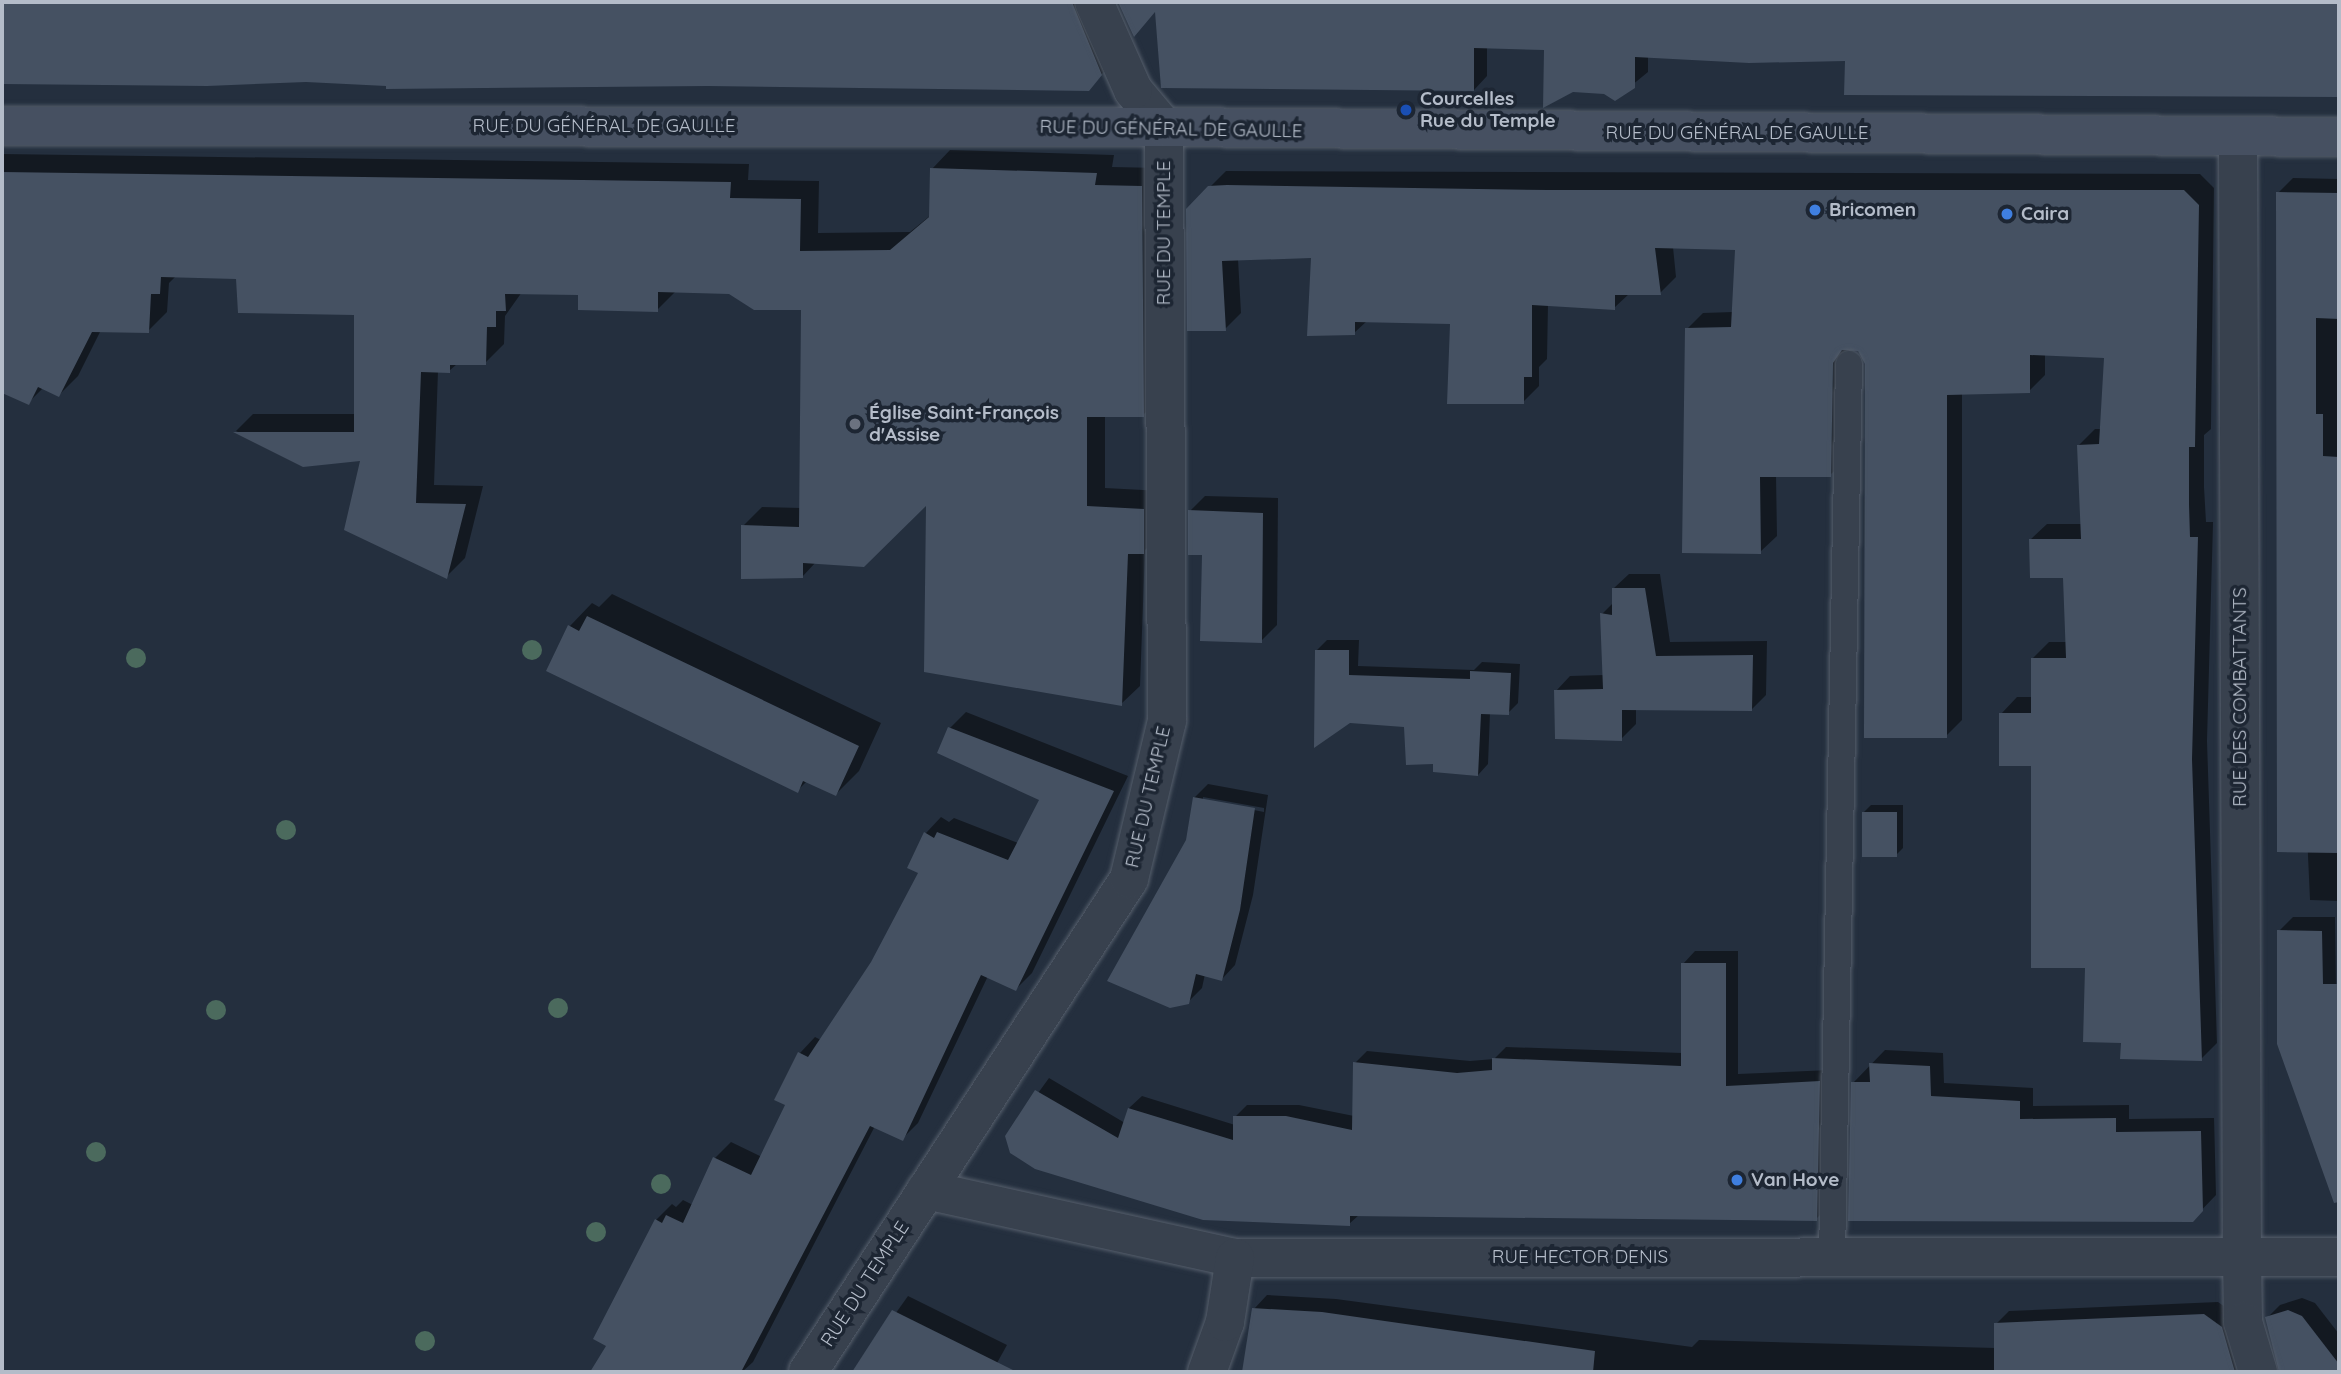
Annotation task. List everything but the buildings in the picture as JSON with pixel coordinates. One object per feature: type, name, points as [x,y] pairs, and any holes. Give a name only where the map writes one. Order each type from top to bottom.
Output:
[{"type":"main road","name":"RUE DU GÉNÉRAL DE GAULLE","points":[[2,126],[1164,127],[2339,137]]},
{"type":"street","points":[[1094,2],[1133,90],[1164,127]]},
{"type":"street","name":"RUE DU TEMPLE","points":[[808,1372],[1129,879],[1164,734],[1164,127]]},
{"type":"street","name":"RUE DES COMBATTANTS","points":[[2238,136],[2243,1322],[2258,1372]]},
{"type":"street","name":"RUE HECTOR DENIS","points":[[926,1190],[1235,1258],[2339,1257]]},
{"type":"street","points":[[1207,1372],[1225,1322],[1235,1258]]},
{"type":"lane","points":[[1832,1257],[1849,364]]},
{"type":"place","name":"Courcelles Rue du Temple","points":[[1406,110]]},
{"type":"place","name":"Bricomen","points":[[1815,210]]},
{"type":"place","name":"Caira","points":[[2007,214]]},
{"type":"place","name":"Église Saint-François d'Assise","points":[[855,424]]},
{"type":"place","name":"Van Hove","points":[[1737,1180]]}]
